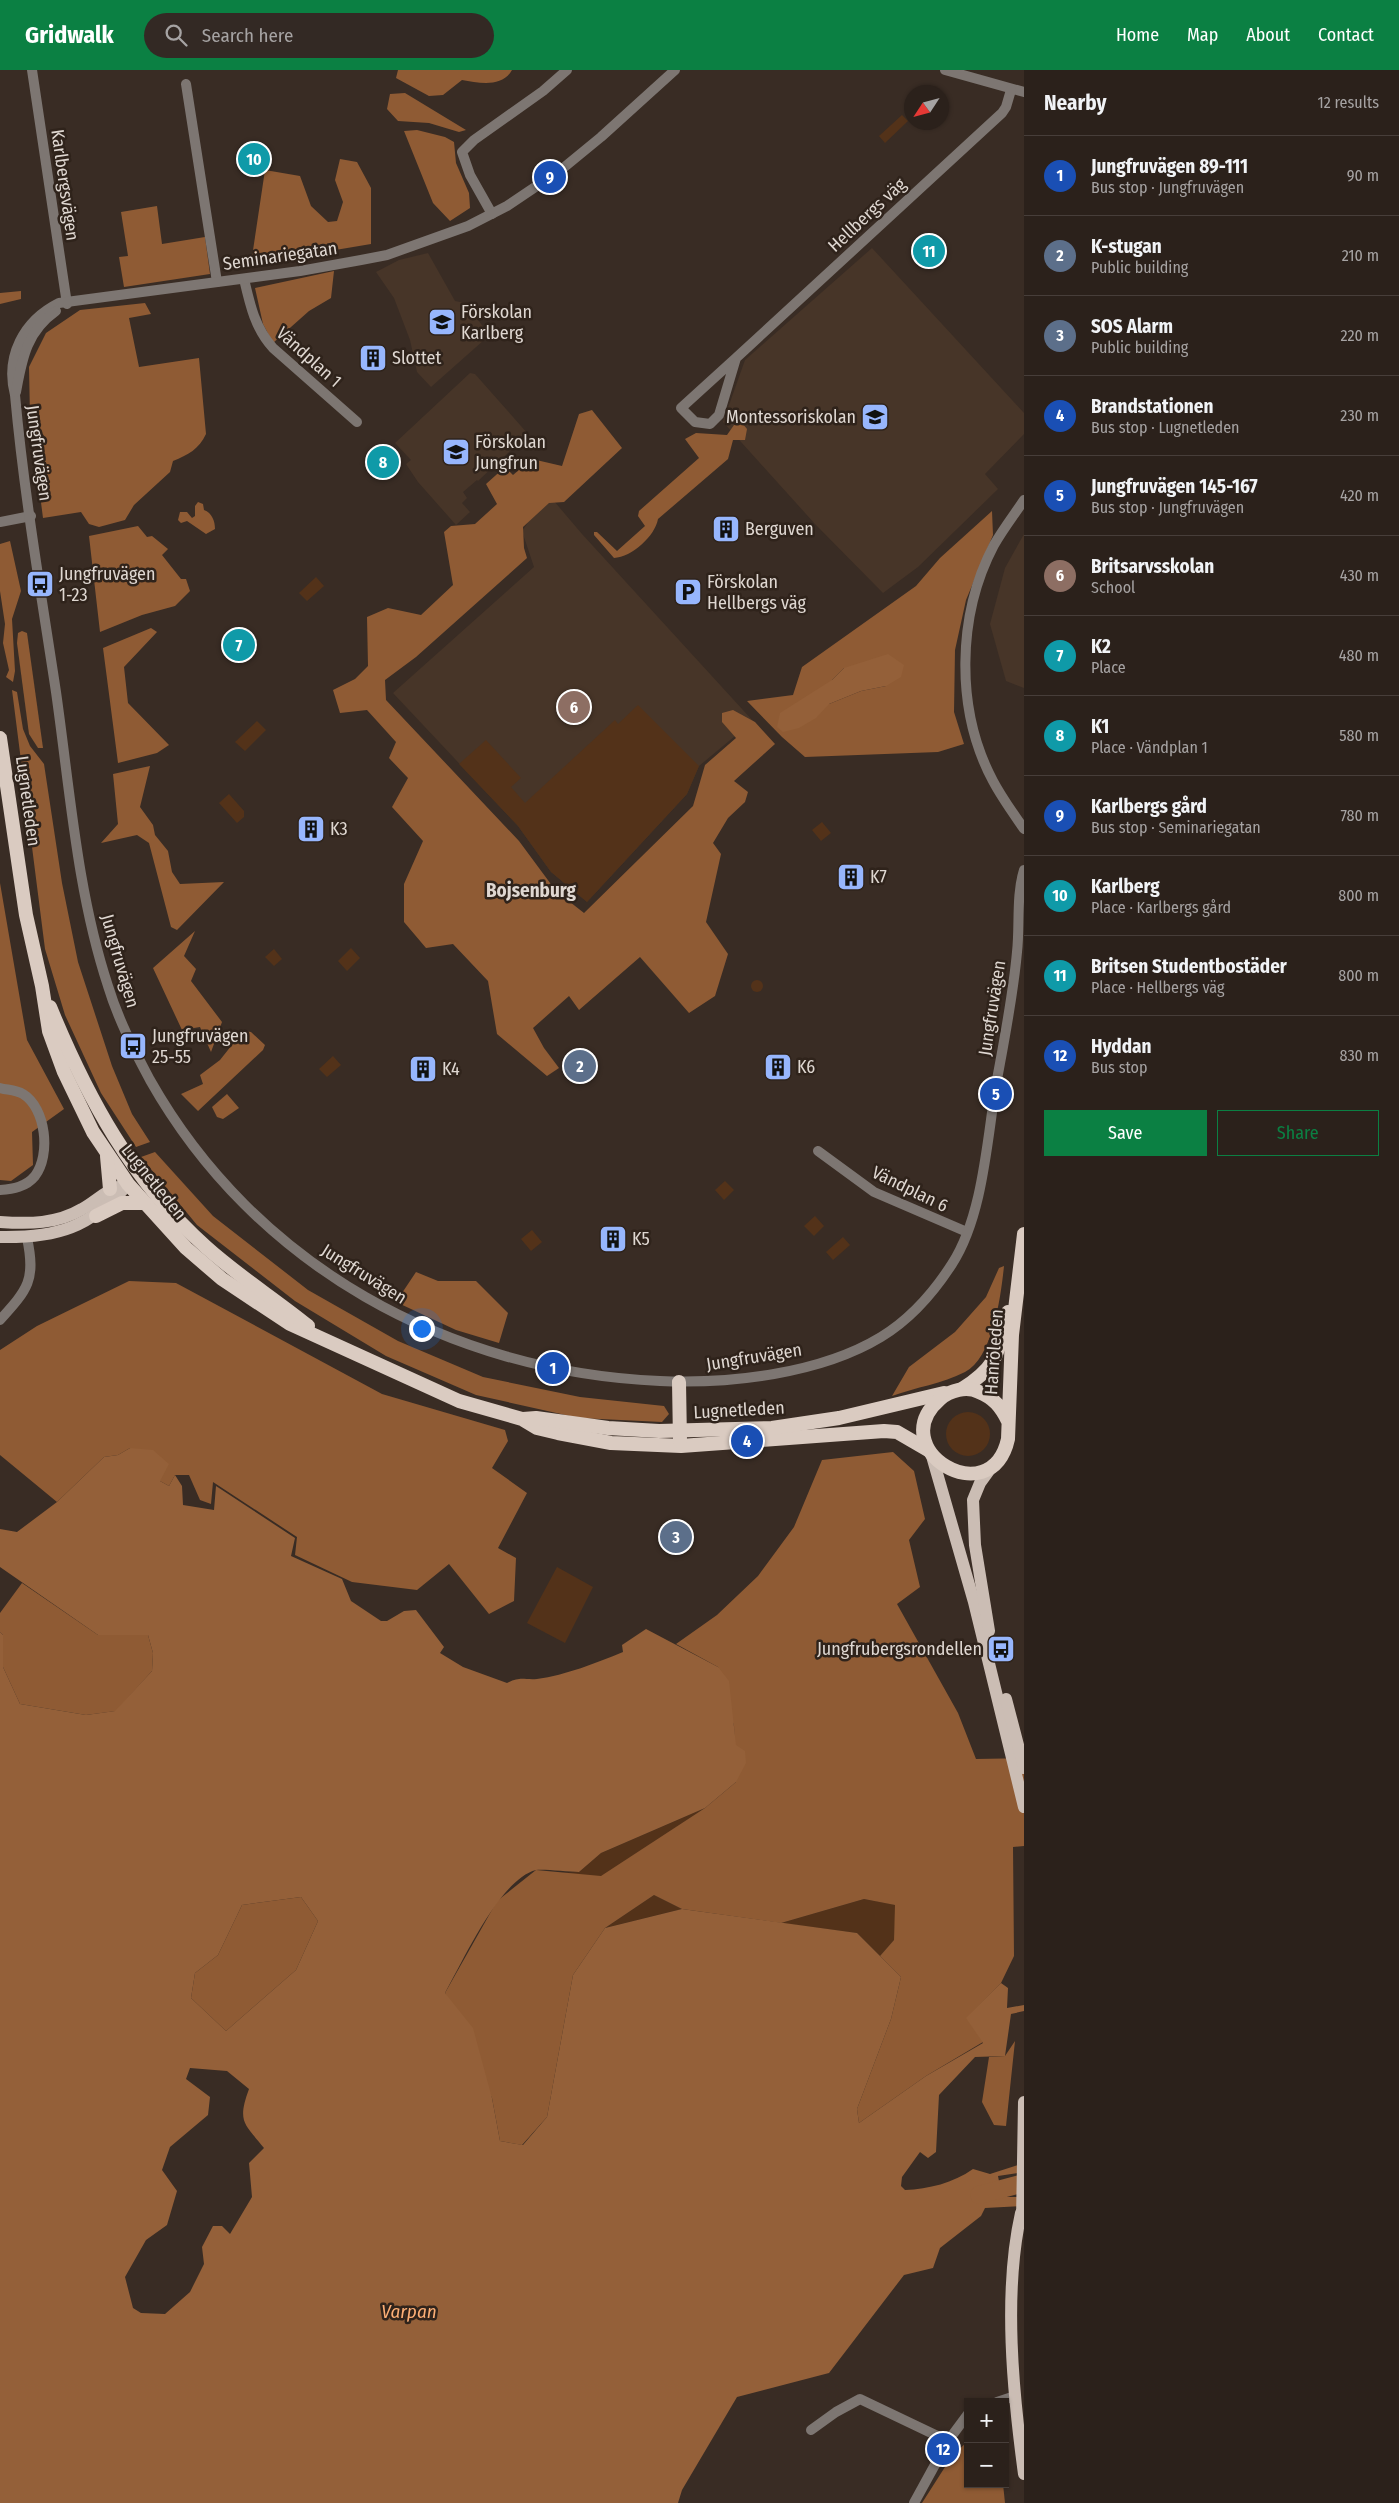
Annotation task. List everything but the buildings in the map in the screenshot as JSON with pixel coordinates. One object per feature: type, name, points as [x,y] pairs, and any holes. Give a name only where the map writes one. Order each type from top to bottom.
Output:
[{"type":"highway","name":"Lugnetleden","points":[[0,738],[26,915],[42,986],[48,1031],[56,1052],[77,1100],[107,1155],[128,1184],[186,1248],[222,1279],[290,1324],[320,1336],[459,1401],[522,1420],[537,1428],[593,1440],[649,1446],[680,1446],[884,1430],[897,1432],[930,1453]]},
{"type":"highway","name":"Lugnetleden","points":[[42,986],[90,1097],[140,1175],[177,1219],[204,1246],[320,1336]]},
{"type":"highway","points":[[107,1155],[110,1189]]},
{"type":"highway","points":[[128,1184],[140,1175]]},
{"type":"highway","points":[[96,1216],[122,1203],[144,1203]]},
{"type":"highway","name":"Hanröleden","points":[[1008,1421],[1016,1286],[1024,1234]]},
{"type":"highway","name":"Hanröleden","points":[[958,1390],[981,1378],[993,1364],[1016,1286]]},
{"type":"highway","points":[[680,1382],[680,1446]]},
{"type":"highway","points":[[958,1390],[976,1390],[990,1396],[1000,1406],[1008,1421],[1007,1445],[995,1463],[983,1471],[962,1473],[942,1466],[930,1453],[924,1426],[928,1414],[934,1404],[958,1390]]},
{"type":"highway","name":"Lugnetleden","points":[[522,1420],[536,1418],[608,1428],[680,1431],[806,1424],[958,1390]]},
{"type":"main road","points":[[0,1222],[25,1224],[50,1221],[69,1215],[110,1189],[128,1184]]},
{"type":"main road","points":[[0,1237],[27,1238],[64,1231],[96,1216],[128,1184]]},
{"type":"main road","points":[[25,1224],[27,1238]]},
{"type":"main road","points":[[930,1453],[974,1602],[1024,1807]]},
{"type":"main road","points":[[995,1463],[980,1483],[973,1500],[975,1545],[989,1630],[1024,1768]]},
{"type":"main road","points":[[1024,2102],[1021,2213],[1024,2233]]},
{"type":"main road","points":[[1021,2213],[1017,2231],[1012,2318],[1024,2474]]},
{"type":"street","name":"Karlbergsvägen","points":[[32,70],[67,304]]},
{"type":"street","points":[[492,214],[470,175],[462,152],[467,146],[544,90],[567,70]]},
{"type":"street","name":"Seminariegatan","points":[[67,304],[300,271],[387,255],[468,226],[532,190],[583,153],[675,70]]},
{"type":"street","points":[[945,70],[1011,90],[1024,92]]},
{"type":"street","points":[[186,84],[217,282]]},
{"type":"street","name":"Hellbergs väg","points":[[736,358],[719,415],[710,424],[695,422],[681,408],[1002,113],[1006,107],[1011,90]]},
{"type":"street","name":"Vändplan 1","points":[[244,279],[254,319],[262,335],[273,348],[357,422]]},
{"type":"street","name":"Jungfruvägen","points":[[67,304],[52,313],[27,345],[22,356],[15,395],[74,822],[94,939],[108,989],[127,1035],[160,1097],[190,1143],[239,1201],[282,1238],[342,1283],[404,1318],[476,1348],[520,1360],[598,1376],[680,1382],[715,1381],[802,1368],[853,1351],[882,1337],[919,1307],[938,1284],[952,1265],[967,1232],[978,1192],[1018,952],[1020,891],[1024,870]]},
{"type":"street","points":[[1024,500],[994,545],[981,575],[972,609],[966,662],[970,710],[982,756],[993,780],[1024,829]]},
{"type":"street","name":"Jungfruvägen","points":[[0,522],[31,516]]},
{"type":"street","points":[[0,1088],[23,1094],[34,1105],[42,1125],[43,1146],[41,1162],[35,1176],[20,1187],[0,1190]]},
{"type":"street","name":"Vändplan 6","points":[[818,1151],[874,1192],[967,1232]]},
{"type":"street","points":[[0,1320],[29,1283],[31,1262],[27,1238]]},
{"type":"street","points":[[812,2430],[836,2412],[860,2399],[948,2441]]},
{"type":"street","points":[[914,2503],[948,2441],[964,2419]]},
{"type":"shaded area","points":[[398,70],[512,70],[508,76],[496,82],[483,83],[462,80],[443,95],[429,96],[396,78]]},
{"type":"shaded area","points":[[405,93],[466,130],[459,132],[429,123],[398,121],[387,109],[390,94]]},
{"type":"shaded area","points":[[902,115],[904,117],[904,125],[885,143],[879,136]]},
{"type":"shaded area","points":[[417,130],[445,137],[454,142],[456,163],[469,193],[470,208],[450,221],[433,203],[404,131]]},
{"type":"shaded area","points":[[340,159],[357,162],[371,188],[371,244],[258,263],[252,257],[265,170],[300,176],[311,206],[328,222],[337,221],[343,202],[335,180]]},
{"type":"shaded area","points":[[157,206],[162,244],[205,237],[210,274],[124,287],[119,257],[128,256],[121,212]]},
{"type":"shaded area","name":"Montessoriskolan","points":[[872,248],[1024,413],[1024,434],[985,474],[998,489],[918,567],[883,593],[815,524],[723,422],[745,360]]},
{"type":"shaded area","name":"Förskolan Karlberg","points":[[428,253],[455,301],[465,303],[488,333],[484,340],[431,387],[417,372],[410,340],[394,298],[376,272],[399,260]]},
{"type":"shaded area","points":[[334,271],[331,298],[309,311],[273,343],[263,324],[255,288]]},
{"type":"shaded area","points":[[21,291],[21,299],[0,304],[0,293]]},
{"type":"shaded area","points":[[145,303],[151,314],[129,318],[139,367],[199,358],[206,434],[200,444],[192,451],[173,461],[170,472],[134,505],[125,520],[99,527],[89,524],[81,512],[43,518],[30,417],[29,367],[46,333],[80,310]]},
{"type":"shaded area","name":"Förskolan Jungfrun","points":[[470,373],[475,374],[528,434],[478,481],[463,492],[467,498],[462,503],[470,512],[456,525],[418,482],[406,464],[411,460],[395,443]]},
{"type":"shaded area","points":[[592,410],[622,448],[564,502],[549,503],[523,527],[524,548],[527,558],[416,657],[385,680],[386,700],[519,841],[556,891],[584,913],[693,806],[705,765],[736,738],[722,722],[722,713],[733,710],[755,722],[775,744],[734,781],[748,792],[745,802],[728,818],[713,843],[721,854],[706,922],[728,954],[715,996],[689,1013],[640,957],[579,1010],[569,996],[533,1028],[544,1048],[559,1068],[547,1076],[497,1034],[488,981],[453,944],[426,948],[404,922],[404,884],[423,841],[392,807],[408,778],[389,758],[396,742],[367,710],[340,713],[333,690],[355,679],[368,666],[367,617],[388,608],[421,615],[453,585],[444,532],[451,526],[475,524],[497,504],[486,484],[505,467],[513,475],[532,459],[562,466],[579,414]]},
{"type":"shaded area","points":[[742,423],[747,429],[745,440],[733,440],[728,459],[658,519],[648,539],[642,545],[628,554],[614,558],[594,535],[594,532],[597,532],[617,551],[645,526],[638,516],[639,511],[699,458],[685,439],[696,433],[727,435],[734,425]]},
{"type":"shaded area","points":[[548,494],[582,534],[753,721],[699,766],[687,794],[587,902],[551,872],[518,826],[393,693],[534,567],[522,531]]},
{"type":"shaded area","points":[[198,502],[203,504],[204,510],[211,515],[214,523],[215,529],[206,534],[187,521],[181,523],[178,520],[180,512],[187,512],[192,518],[195,516],[195,506]]},
{"type":"shaded area","points":[[992,511],[993,535],[966,600],[955,650],[954,712],[964,744],[938,752],[805,757],[782,737],[747,701],[793,695],[802,667],[916,586],[940,558]],"holes":[[[844,668],[886,686],[861,691],[829,704],[832,680]]]},
{"type":"shaded area","points":[[138,526],[147,537],[152,536],[168,549],[162,555],[181,579],[186,579],[190,591],[175,606],[142,615],[100,632],[89,536]]},
{"type":"shaded area","points":[[1024,534],[1024,688],[1006,681],[990,624],[1005,568]]},
{"type":"shaded area","points":[[10,541],[21,591],[12,619],[15,671],[13,682],[6,677],[9,670],[3,643],[5,624],[0,591],[0,544]]},
{"type":"shaded area","points":[[316,577],[324,586],[307,601],[299,593]]},
{"type":"shaded area","points":[[151,628],[157,632],[124,667],[128,703],[169,745],[157,753],[118,763],[103,648]]},
{"type":"shaded area","points":[[22,631],[27,633],[43,748],[38,748],[29,734],[17,643],[18,633]]},
{"type":"shaded area","points":[[12,690],[17,692],[23,729],[30,746],[44,764],[62,883],[78,962],[112,1066],[132,1114],[150,1142],[136,1147],[101,1093],[65,1015],[45,949]]},
{"type":"shaded area","points":[[638,705],[699,766],[687,794],[587,902],[551,872],[518,826],[459,764],[486,740],[521,778],[511,787],[525,803],[615,720],[618,724]]},
{"type":"shaded area","points":[[257,721],[266,730],[245,751],[235,742]]},
{"type":"shaded area","points":[[150,766],[140,807],[153,825],[155,835],[168,851],[172,872],[180,884],[224,882],[177,930],[171,927],[149,843],[137,835],[101,843],[118,824],[113,774]]},
{"type":"shaded area","points":[[229,794],[244,811],[244,817],[237,823],[219,803]]},
{"type":"shaded area","points":[[822,822],[831,833],[821,841],[812,830]]},
{"type":"shaded area","points":[[0,883],[27,1040],[64,1109],[32,1132],[33,1165],[11,1181],[0,1180]]},
{"type":"shaded area","points":[[195,931],[184,956],[196,969],[191,981],[222,1022],[211,1052],[200,1027],[182,1030],[153,968]]},
{"type":"shaded area","points":[[351,948],[360,958],[347,971],[338,961]]},
{"type":"shaded area","points":[[274,949],[282,959],[274,966],[265,957]]},
{"type":"shaded area","points":[[755,980],[759,980],[763,986],[759,992],[755,992],[751,988],[751,984]]},
{"type":"shaded area","points":[[243,1031],[251,1032],[265,1045],[263,1050],[198,1111],[181,1094],[203,1084],[200,1075],[220,1060]]},
{"type":"shaded area","points":[[333,1056],[341,1065],[327,1077],[319,1069]]},
{"type":"shaded area","points":[[227,1094],[239,1108],[223,1119],[217,1117],[212,1107]]},
{"type":"shaded area","points":[[155,1152],[213,1216],[308,1290],[398,1341],[483,1377],[580,1397],[664,1406],[669,1414],[662,1422],[579,1418],[476,1395],[386,1356],[295,1301],[197,1225],[141,1157]]},
{"type":"shaded area","points":[[725,1181],[734,1190],[724,1200],[715,1190]]},
{"type":"shaded area","points":[[815,1216],[824,1226],[814,1236],[804,1226]]},
{"type":"shaded area","points":[[532,1230],[542,1242],[531,1251],[521,1239]]},
{"type":"shaded area","points":[[843,1237],[850,1245],[833,1260],[826,1252]]},
{"type":"shaded area","points":[[1004,1266],[1001,1293],[994,1325],[989,1340],[975,1365],[947,1380],[892,1396],[909,1367],[955,1332],[986,1297],[999,1268]]},
{"type":"shaded area","points":[[416,1272],[438,1281],[476,1281],[508,1313],[499,1343],[456,1330],[396,1302]]},
{"type":"shaded area","points":[[129,1281],[176,1283],[382,1394],[505,1430],[508,1441],[492,1468],[527,1493],[498,1548],[516,1558],[514,1601],[489,1614],[449,1564],[417,1590],[352,1582],[295,1555],[297,1537],[213,1482],[211,1504],[200,1500],[189,1475],[175,1475],[169,1486],[160,1481],[130,1448],[118,1455],[104,1457],[57,1502],[0,1455],[0,1350],[37,1326]]},
{"type":"shaded area","points":[[964,1412],[972,1412],[984,1418],[990,1434],[984,1450],[972,1456],[964,1456],[952,1450],[946,1438],[946,1430],[952,1418]]},
{"type":"shaded area","points":[[893,1452],[914,1471],[925,1519],[909,1540],[920,1587],[897,1604],[958,1713],[976,1759],[1024,1758],[1024,1846],[1013,1847],[1014,1956],[1001,1983],[967,2018],[983,2042],[926,2076],[859,2123],[857,2109],[891,2019],[901,1977],[880,1956],[894,1940],[895,1905],[864,1899],[781,1923],[682,1909],[654,1895],[605,1928],[573,1975],[547,2117],[522,2145],[500,2141],[492,2098],[445,1993],[497,1901],[536,1870],[601,1876],[705,1808],[736,1782],[734,1726],[718,1667],[676,1644],[717,1615],[758,1576],[794,1527],[822,1460]]},
{"type":"shaded area","points":[[557,1567],[593,1587],[565,1643],[527,1623]]},
{"type":"shaded area","points":[[22,1583],[98,1635],[148,1635],[153,1653],[152,1671],[116,1711],[86,1715],[20,1704],[3,1667],[3,1635],[0,1632],[0,1613]]},
{"type":"shaded area","points":[[705,1808],[601,1877],[561,1873],[579,1872],[601,1853]]},
{"type":"shaded area","points":[[654,1895],[682,1909],[605,1928]]},
{"type":"shaded area","points":[[301,1897],[318,1921],[296,1970],[226,2031],[191,1998],[195,1973],[218,1955],[242,1905]]},
{"type":"shaded area","points":[[864,1899],[896,1905],[894,1940],[880,1956],[857,1933],[781,1923]]},
{"type":"shaded area","points":[[1015,2041],[1006,2126],[994,2125],[982,2102],[989,2057],[1005,2056]]},
{"type":"shaded area","points":[[964,2445],[964,2488],[1003,2488],[1005,2503],[922,2503],[952,2456]]},
{"type":"water","points":[[888,654],[904,665],[901,677],[886,686],[861,691],[829,704],[816,718],[799,728],[783,732],[777,727],[780,713],[832,680],[844,668]]},
{"type":"water","name":"Varpan","points":[[130,1448],[153,1450],[169,1464],[160,1481],[169,1486],[175,1475],[182,1486],[183,1505],[214,1510],[216,1486],[295,1538],[291,1556],[342,1579],[351,1601],[381,1621],[387,1621],[404,1611],[416,1610],[444,1647],[440,1653],[463,1667],[507,1683],[519,1679],[537,1679],[559,1675],[623,1652],[622,1645],[646,1629],[718,1667],[729,1681],[736,1745],[745,1751],[746,1763],[736,1782],[705,1808],[601,1853],[579,1872],[536,1870],[522,1877],[496,1904],[472,1942],[445,1993],[473,2028],[492,2098],[500,2141],[523,2145],[547,2117],[573,1975],[605,1928],[682,1909],[857,1933],[901,1977],[891,2019],[857,2109],[859,2123],[926,2076],[983,2043],[966,2018],[1001,1983],[1008,1988],[1007,2008],[1024,2005],[1024,2011],[1011,2014],[1005,2056],[975,2057],[939,2095],[936,2152],[928,2158],[920,2152],[902,2177],[901,2186],[905,2190],[923,2188],[949,2182],[973,2169],[990,2174],[1024,2163],[1024,2172],[998,2176],[1002,2197],[1024,2197],[1024,2206],[985,2208],[981,2216],[940,2248],[933,2268],[904,2275],[829,2373],[737,2397],[682,2490],[678,2503],[0,2503],[0,1632],[3,1635],[3,1667],[20,1704],[86,1715],[115,1711],[152,1671],[153,1653],[148,1635],[98,1635],[0,1567],[0,1529],[17,1532],[57,1502],[104,1457],[118,1455]],"holes":[[[301,1897],[318,1921],[296,1970],[226,2031],[191,1998],[195,1973],[218,1955],[242,1905]],[[190,2068],[227,2071],[249,2089],[243,2109],[244,2122],[264,2148],[249,2163],[252,2197],[230,2234],[222,2226],[213,2226],[202,2247],[204,2264],[190,2292],[165,2314],[141,2313],[133,2308],[125,2277],[146,2240],[167,2225],[177,2191],[162,2170],[170,2147],[208,2115],[210,2097],[186,2079]]]},
{"type":"waterway","points":[[979,2195],[1024,2183]]},
{"type":"place","name":"Karlberg","points":[[254,159]]},
{"type":"place","name":"Karlbergs gård","points":[[550,177]]},
{"type":"place","name":"Britsen Studentbostäder","points":[[929,251]]},
{"type":"place","name":"Förskolan Karlberg","points":[[442,322]]},
{"type":"place","name":"Slottet","points":[[373,358]]},
{"type":"place","name":"Montessoriskolan","points":[[875,417]]},
{"type":"place","name":"Förskolan Jungfrun","points":[[456,452]]},
{"type":"place","name":"K1","points":[[383,462]]},
{"type":"place","name":"Berguven","points":[[726,529]]},
{"type":"place","name":"Jungfruvägen 1-23","points":[[40,584]]},
{"type":"place","name":"Förskolan Hellbergs väg","points":[[688,592]]},
{"type":"place","name":"K2","points":[[239,645]]},
{"type":"place","name":"Britsarvsskolan","points":[[574,707]]},
{"type":"place","name":"K3","points":[[311,829]]},
{"type":"place","name":"K7","points":[[851,877]]},
{"type":"place","name":"Jungfruvägen 25-55","points":[[133,1046]]},
{"type":"place","name":"K-stugan","points":[[580,1066]]},
{"type":"place","name":"K6","points":[[778,1067]]},
{"type":"place","name":"K4","points":[[423,1069]]},
{"type":"place","name":"Jungfruvägen 145-167","points":[[996,1094]]},
{"type":"place","name":"K5","points":[[613,1239]]},
{"type":"place","name":"Jungfruvägen 89-111","points":[[553,1368]]},
{"type":"place","name":"Brandstationen","points":[[747,1441]]},
{"type":"place","name":"SOS Alarm","points":[[676,1537]]},
{"type":"place","name":"Jungfrubergsrondellen","points":[[1001,1649]]},
{"type":"place","name":"Hyddan","points":[[943,2449]]},
{"type":"district","name":"Bojsenburg","points":[[531,890]]}]
